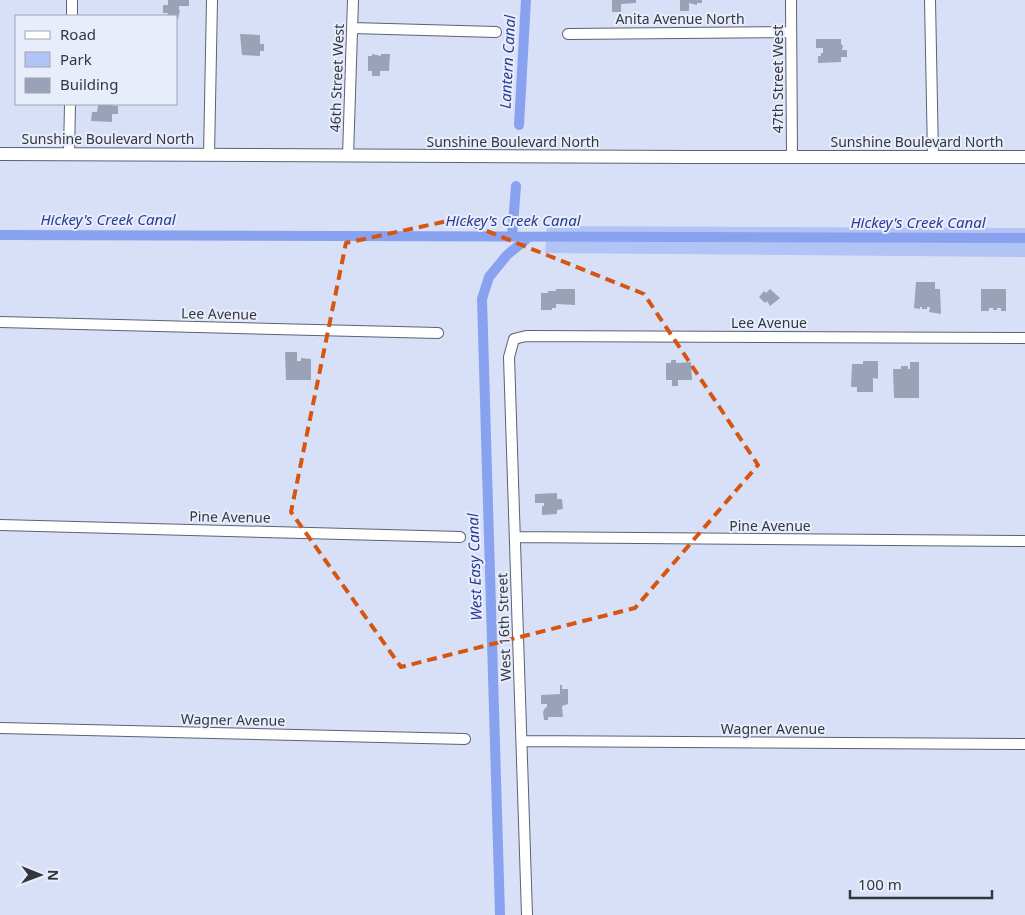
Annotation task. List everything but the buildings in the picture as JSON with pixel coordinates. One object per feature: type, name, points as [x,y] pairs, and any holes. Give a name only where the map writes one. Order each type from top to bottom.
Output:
[{"type":"street","points":[[72,0],[72,15]]},
{"type":"street","points":[[209,155],[212,0]]},
{"type":"street","name":"46th Street West","points":[[348,156],[353,0]]},
{"type":"street","name":"47th Street West","points":[[791,0],[792,157]]},
{"type":"street","points":[[930,0],[933,157]]},
{"type":"street","points":[[352,28],[496,32]]},
{"type":"street","name":"Anita Avenue North","points":[[568,34],[792,32]]},
{"type":"street","points":[[69,154],[70,105]]},
{"type":"street","name":"Sunshine Boulevard North","points":[[0,154],[1025,157]]},
{"type":"street","name":"Lee Avenue","points":[[0,322],[438,333]]},
{"type":"street","name":"Lee Avenue","points":[[514,340],[526,336],[1025,338]]},
{"type":"street","name":"West 16th Street","points":[[514,340],[509,357],[527,915]]},
{"type":"street","name":"Pine Avenue","points":[[0,525],[460,537]]},
{"type":"street","name":"Pine Avenue","points":[[515,537],[1025,541]]},
{"type":"street","name":"Wagner Avenue","points":[[0,728],[464,739]]},
{"type":"street","name":"Wagner Avenue","points":[[522,741],[1025,744]]},
{"type":"highlighted area","points":[[457,219],[644,294],[758,465],[635,608],[401,667],[291,512],[346,243]]},
{"type":"green space","points":[[547,226],[1025,228],[1025,257],[545,253]]},
{"type":"waterway","name":"Lantern Canal","points":[[519,125],[526,0]]},
{"type":"waterway","name":"Lantern Canal","points":[[512,237],[516,186]]},
{"type":"waterway","name":"Hickey's Creek Canal","points":[[0,235],[1025,238]]},
{"type":"waterway","name":"West Easy Canal","points":[[500,915],[482,299],[489,277],[507,255],[529,237]]}]
